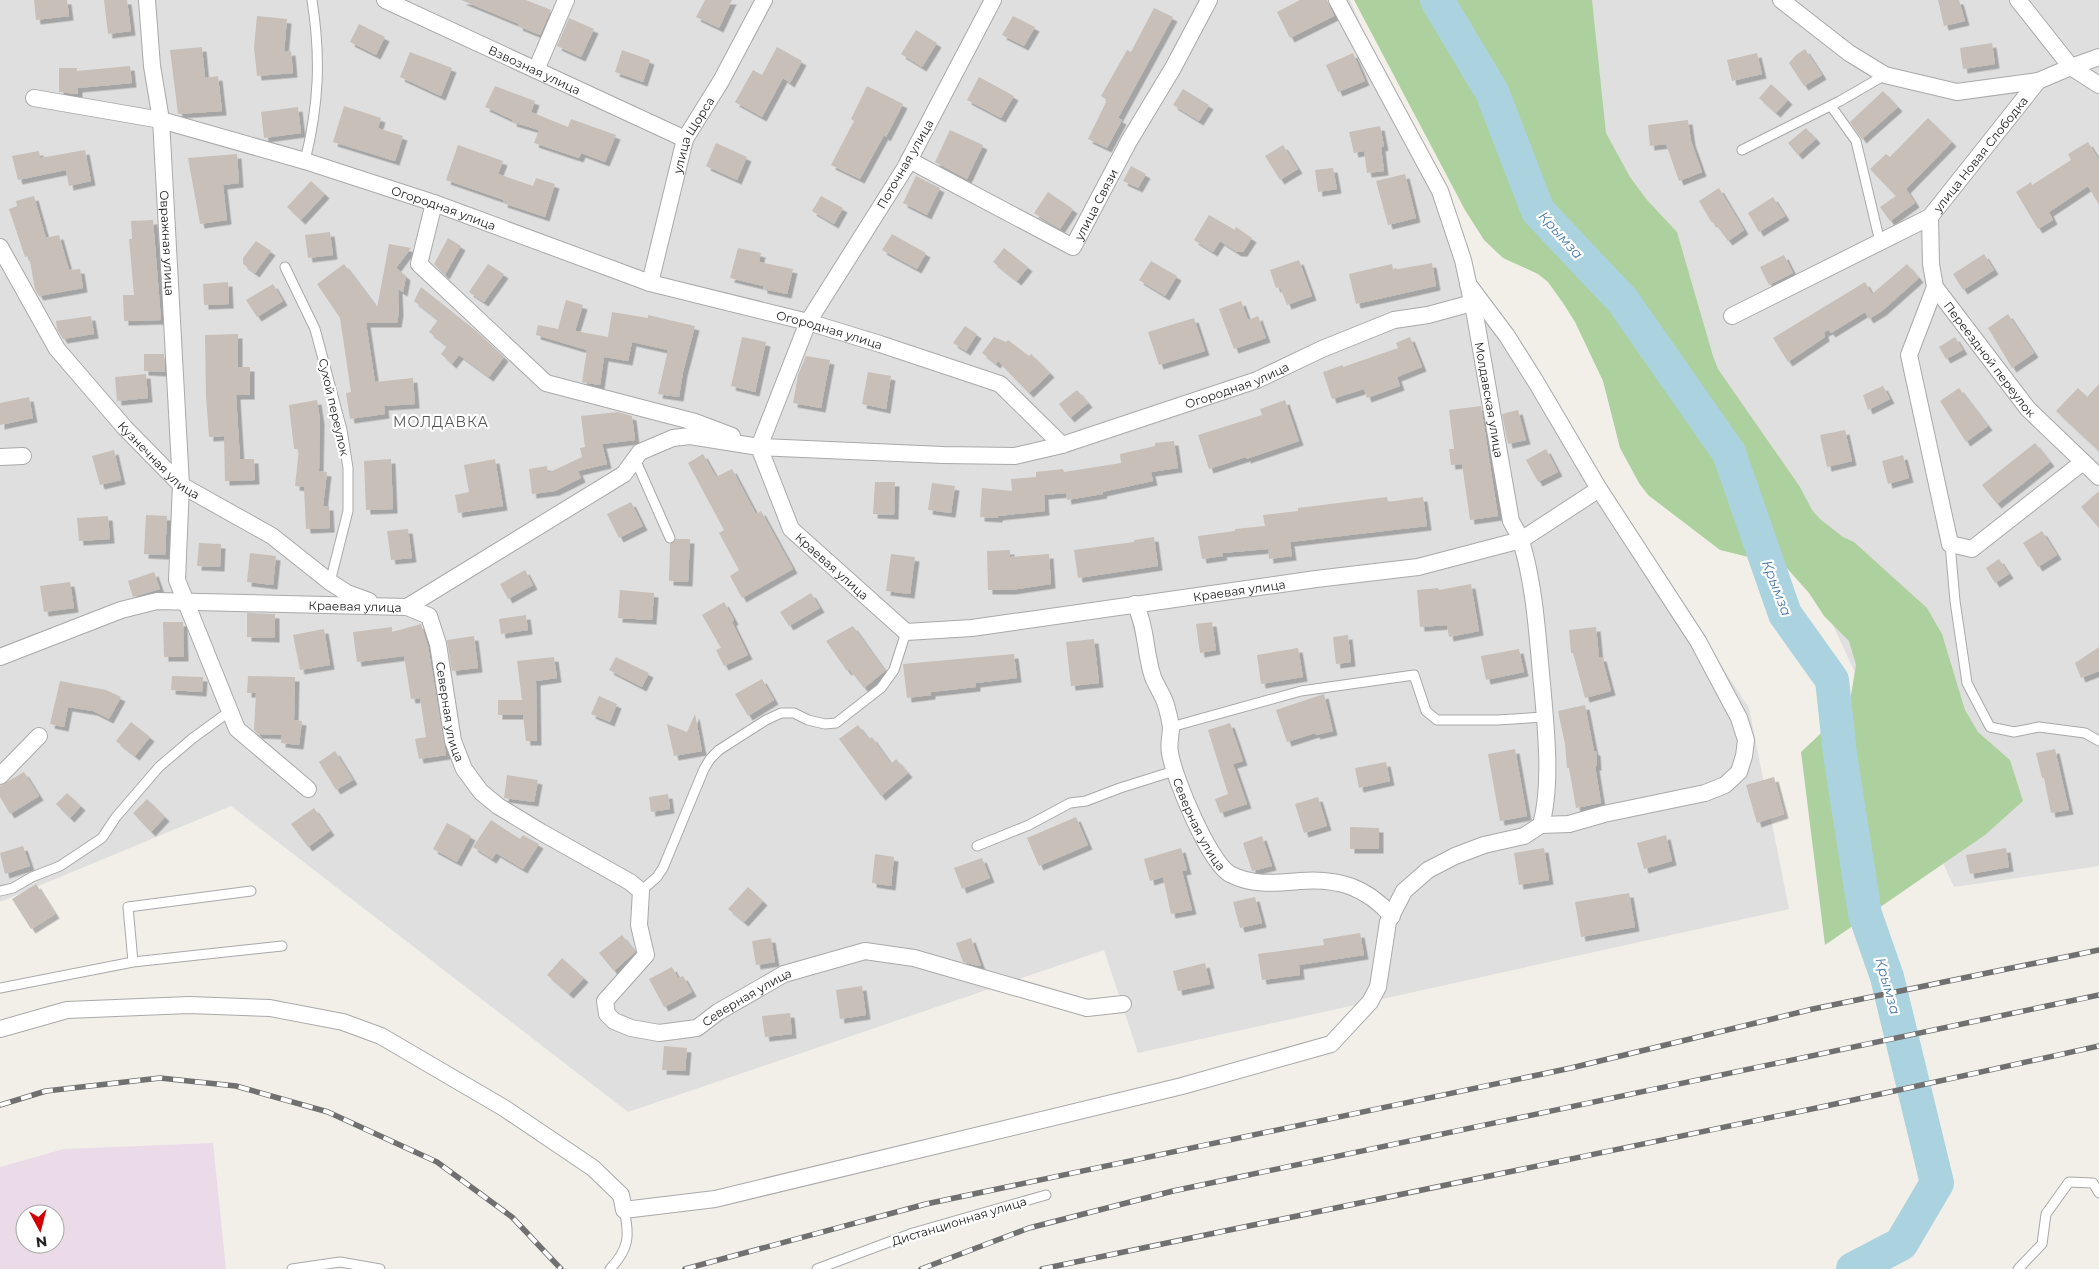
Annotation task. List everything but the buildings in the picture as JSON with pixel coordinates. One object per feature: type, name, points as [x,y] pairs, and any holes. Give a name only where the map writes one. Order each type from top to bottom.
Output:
[{"type":"street","name":"Овражная улица","points":[[146,0],[152,66],[161,120],[181,485],[177,580],[237,729],[308,790]]},
{"type":"street","name":"Взвозная улица","points":[[385,0],[686,139]]},
{"type":"street","points":[[536,70],[566,0]]},
{"type":"street","name":"улица Щорса","points":[[650,282],[686,139],[721,82],[764,0]]},
{"type":"street","name":"Поточная улица","points":[[760,447],[808,322],[909,160],[993,0]]},
{"type":"street","name":"улица Связи","points":[[909,160],[1073,246],[1129,141],[1173,68],[1209,0]]},
{"type":"street","name":"Молдавская улица","points":[[1337,0],[1440,191],[1463,260],[1510,521],[1521,540],[1537,629],[1544,716],[1546,810],[1541,825]]},
{"type":"street","points":[[1781,0],[1849,53],[1885,75],[1957,92],[2038,81]]},
{"type":"street","points":[[2018,0],[2071,67],[2099,85]]},
{"type":"street","name":"улица Новая Слободка","points":[[1732,316],[1930,217],[2038,81],[2099,57]]},
{"type":"street","name":"Огородная улица","points":[[34,98],[161,120],[305,161],[434,203],[650,282],[808,322],[1000,384],[1062,445],[1256,380],[1322,349],[1394,320],[1428,315],[1472,303]]},
{"type":"street","points":[[434,203],[419,264],[546,383],[695,422],[760,447],[942,455],[1015,456],[1062,445]]},
{"type":"street","name":"Переездной переулок","points":[[1930,217],[1931,264],[1935,287],[2028,409],[2099,477]]},
{"type":"street","name":"Кузнечная улица","points":[[0,246],[57,349],[125,428],[181,485],[272,536],[330,582],[347,593],[380,606]]},
{"type":"street","points":[[0,1029],[67,1010],[189,1005],[270,1008],[343,1022],[381,1036],[504,1108],[593,1168],[621,1195],[624,1210],[725,1196],[1182,1086],[1331,1044],[1370,1002],[1378,987],[1388,922],[1404,891],[1428,870],[1455,856],[1484,845],[1524,836],[1541,825],[1570,824],[1604,814],[1705,793],[1725,785],[1739,772],[1744,756],[1746,740],[1739,718],[1698,641],[1599,489],[1507,336],[1468,284]]},
{"type":"street","points":[[1935,287],[1909,355],[1950,544],[1972,549],[2082,462]]},
{"type":"street","name":"Краевая улица","points":[[0,657],[121,610],[157,601],[407,607],[624,474],[640,452],[674,438],[690,436],[760,447],[791,529],[906,632],[972,628],[1135,604],[1418,567],[1521,540],[1599,489]]},
{"type":"street","points":[[0,457],[23,456]]},
{"type":"street","name":"Северная улица","points":[[1135,604],[1140,614],[1152,675],[1165,702],[1171,727],[1169,751],[1174,771],[1213,855],[1229,873],[1254,882],[1279,884],[1302,881],[1330,882],[1357,887],[1378,900],[1392,916]]},
{"type":"street","name":"Северная улица","points":[[407,607],[428,616],[438,644],[453,741],[464,769],[480,792],[498,806],[630,882],[641,892],[639,925],[646,955],[605,1001],[607,1014],[614,1021],[631,1028],[660,1033],[697,1028],[718,1012],[784,974],[865,952],[914,958],[1087,1008],[1123,1004]]},
{"type":"street","points":[[0,776],[39,736]]},
{"type":"lane","points":[[305,161],[314,126],[319,77],[317,31],[312,0]]},
{"type":"lane","points":[[1742,150],[1831,106],[1885,75]]},
{"type":"lane","points":[[1831,106],[1856,141],[1880,242]]},
{"type":"lane","name":"Сухой переулок","points":[[285,267],[315,329],[342,430],[348,468],[348,511],[330,582]]},
{"type":"lane","points":[[635,459],[670,538]]},
{"type":"lane","points":[[1950,544],[1955,602],[1966,683],[1990,727],[2014,732],[2039,727],[2085,733],[2099,741]]},
{"type":"lane","points":[[641,892],[657,878],[663,868],[704,769],[719,750],[766,720],[781,713],[794,713],[808,720],[825,724],[836,723],[881,688],[894,670],[906,632]]},
{"type":"lane","points":[[1171,727],[1301,691],[1414,675],[1426,711],[1437,720],[1497,720],[1544,716]]},
{"type":"lane","points":[[0,892],[60,866],[102,838],[116,818],[159,767],[193,738],[230,711]]},
{"type":"lane","points":[[977,846],[1029,825],[1070,803],[1086,801],[1174,771]]},
{"type":"lane","points":[[133,962],[128,907],[251,891]]},
{"type":"lane","points":[[0,988],[133,962],[282,946]]},
{"type":"lane","points":[[2018,1269],[2042,1244],[2046,1214],[2068,1182],[2093,1183],[2099,1193]]},
{"type":"lane","name":"Дистанционная улица","points":[[817,1269],[912,1233],[1046,1195]]},
{"type":"lane","points":[[610,1269],[625,1248],[629,1230],[624,1210]]},
{"type":"lane","points":[[292,1269],[340,1262],[380,1269]]},
{"type":"shaded area","points":[[0,0],[1350,0],[1475,287],[1749,708],[1789,909],[1138,1053],[1104,950],[628,1112],[231,806],[0,902]]},
{"type":"shaded area","points":[[1577,0],[2099,0],[2099,866],[1954,887],[1778,506],[1563,136]]},
{"type":"shaded area","points":[[213,1143],[226,1269],[0,1269],[0,1167],[64,1149]]},
{"type":"green space","points":[[1354,0],[1592,0],[1606,133],[1630,177],[1647,200],[1677,232],[1718,369],[1800,487],[1812,510],[1820,519],[1843,537],[1854,542],[1927,608],[1942,634],[1965,710],[1978,732],[2010,760],[2023,801],[1985,835],[1825,945],[1801,752],[1849,707],[1856,665],[1849,641],[1824,616],[1809,593],[1785,566],[1720,550],[1648,495],[1639,483],[1620,448],[1603,381],[1575,322],[1548,282],[1538,274],[1503,258],[1484,240],[1465,210]]},
{"type":"waterway","name":"Крымза","points":[[1437,0],[1492,92],[1538,211],[1623,301],[1729,453],[1785,614],[1832,680],[1840,754],[1865,914],[1887,977],[1937,1183],[1901,1244],[1853,1269]]},
{"type":"railway","points":[[685,1269],[926,1204],[1571,1068],[1813,1009],[2099,950]]},
{"type":"railway","points":[[921,1269],[1029,1228],[1173,1191],[2099,995]]},
{"type":"railway","points":[[1042,1269],[1826,1106],[2099,1046]]},
{"type":"railway","points":[[0,1105],[46,1091],[160,1078],[236,1086],[328,1112],[437,1162],[512,1217],[561,1269]]},
{"type":"district","name":"МОЛДАВКА","points":[[441,422]]}]
